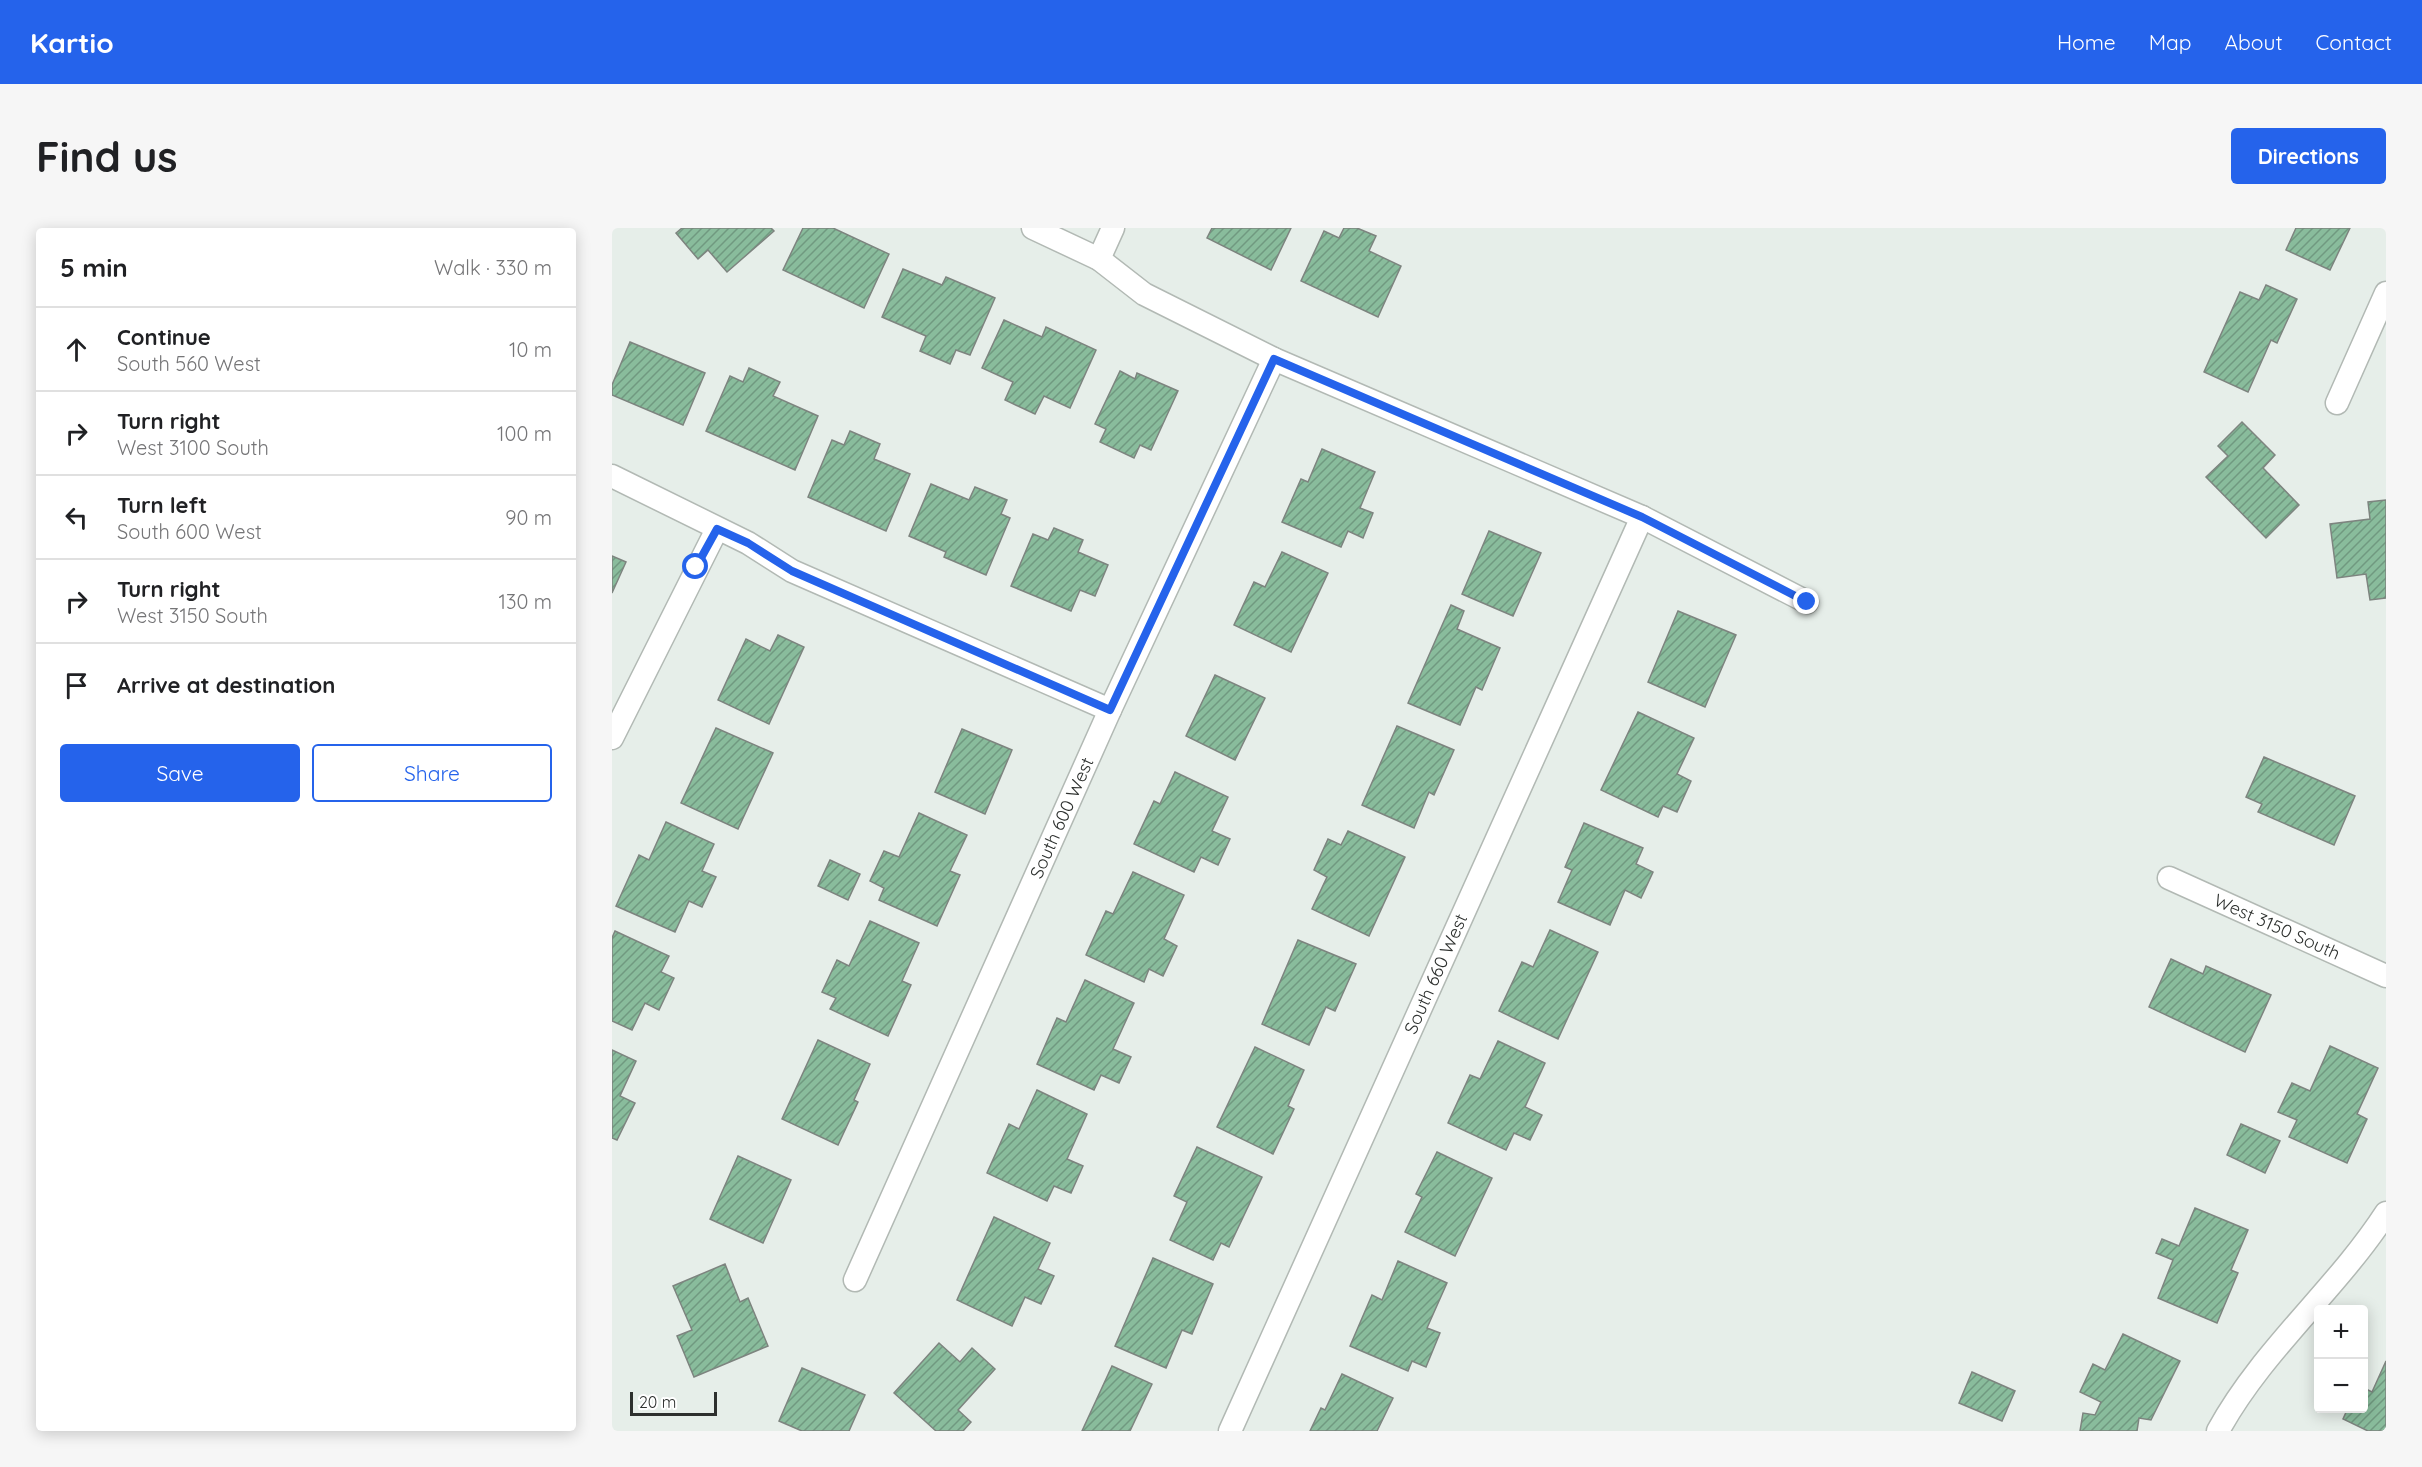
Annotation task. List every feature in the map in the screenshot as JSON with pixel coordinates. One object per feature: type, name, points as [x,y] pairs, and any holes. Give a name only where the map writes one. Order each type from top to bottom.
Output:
[{"type":"street","points":[[1033,228],[1099,258],[1144,294],[1274,359],[1642,517],[1807,602]]},
{"type":"street","points":[[1099,258],[1113,228]]},
{"type":"street","points":[[2337,403],[2386,293]]},
{"type":"street","name":"South 600 West","points":[[855,1280],[1110,710],[1274,359]]},
{"type":"street","points":[[612,476],[748,543],[792,571],[1110,710]]},
{"type":"street","name":"South 660 West","points":[[1230,1431],[1642,517]]},
{"type":"street","points":[[612,738],[717,529]]},
{"type":"street","name":"West 3150 South","points":[[2169,878],[2386,976]]},
{"type":"street","points":[[2218,1431],[2234,1401],[2367,1243],[2386,1213]]},
{"type":"building","points":[[682,228],[771,228],[774,231],[727,272],[708,250],[698,259],[676,233]]},
{"type":"building","points":[[803,228],[833,228],[889,254],[864,308],[783,270]]},
{"type":"building","points":[[1212,228],[1291,228],[1271,270],[1207,238]]},
{"type":"building","points":[[1344,228],[1357,228],[1376,236],[1369,251],[1401,266],[1378,317],[1301,281],[1324,231],[1339,238]]},
{"type":"building","points":[[2296,228],[2350,228],[2330,270],[2286,250]]},
{"type":"building","points":[[903,269],[942,285],[946,277],[995,298],[970,355],[956,350],[950,364],[920,351],[926,336],[882,317]]},
{"type":"building","points":[[2266,285],[2297,299],[2277,343],[2271,340],[2248,392],[2204,372],[2240,292],[2259,300]]},
{"type":"building","points":[[1004,320],[1042,337],[1046,327],[1096,350],[1070,408],[1044,396],[1035,414],[1005,400],[1013,382],[982,368]]},
{"type":"building","points":[[630,342],[705,373],[683,425],[612,395],[612,385]]},
{"type":"building","points":[[749,368],[780,382],[773,396],[818,416],[795,470],[706,431],[730,376],[743,382]]},
{"type":"building","points":[[1120,371],[1135,379],[1137,373],[1178,391],[1151,450],[1140,445],[1134,458],[1100,442],[1106,429],[1095,424]]},
{"type":"building","points":[[2242,422],[2275,455],[2263,468],[2299,505],[2266,538],[2206,477],[2228,456],[2218,446]]},
{"type":"building","points":[[850,431],[880,444],[874,459],[910,474],[886,531],[808,497],[832,440],[844,445]]},
{"type":"building","points":[[1322,449],[1375,472],[1360,508],[1373,513],[1363,538],[1348,531],[1341,547],[1282,522],[1301,479],[1308,482]]},
{"type":"building","points":[[931,484],[969,500],[975,487],[1007,500],[1001,514],[1010,518],[986,575],[944,557],[946,552],[909,536]]},
{"type":"building","points":[[2386,500],[2386,598],[2370,600],[2366,574],[2337,578],[2330,524],[2370,519],[2368,502]]},
{"type":"building","points":[[1054,528],[1083,540],[1078,552],[1108,565],[1095,596],[1080,590],[1071,611],[1011,586],[1033,534],[1048,540]]},
{"type":"building","points":[[1489,531],[1541,553],[1513,616],[1462,594]]},
{"type":"building","points":[[1282,552],[1328,573],[1291,652],[1234,625],[1254,582],[1265,587]]},
{"type":"building","points":[[612,556],[626,562],[612,593]]},
{"type":"building","points":[[1451,605],[1464,611],[1457,629],[1500,648],[1482,690],[1476,687],[1460,725],[1408,703]]},
{"type":"building","points":[[1678,611],[1736,635],[1705,707],[1648,682]]},
{"type":"building","points":[[778,635],[804,647],[769,724],[718,700],[746,639],[770,651]]},
{"type":"building","points":[[1215,675],[1265,698],[1235,760],[1186,736]]},
{"type":"building","points":[[1638,712],[1694,738],[1677,774],[1691,781],[1677,812],[1663,806],[1658,817],[1601,790]]},
{"type":"building","points":[[1397,726],[1454,750],[1434,795],[1429,792],[1414,828],[1362,805]]},
{"type":"building","points":[[716,728],[773,753],[738,829],[681,803]]},
{"type":"building","points":[[962,729],[1012,750],[985,814],[935,792]]},
{"type":"building","points":[[2264,757],[2355,796],[2334,845],[2258,812],[2262,804],[2246,797]]},
{"type":"building","points":[[1175,772],[1228,797],[1212,831],[1230,839],[1218,865],[1201,857],[1194,872],[1134,844],[1154,801],[1160,804]]},
{"type":"building","points":[[919,813],[967,835],[950,871],[960,875],[937,926],[879,900],[884,888],[870,881],[884,851],[899,857]]},
{"type":"building","points":[[666,822],[714,844],[702,871],[716,877],[702,907],[689,901],[675,932],[616,906],[639,855],[649,860]]},
{"type":"building","points":[[1584,823],[1643,848],[1636,864],[1653,872],[1641,898],[1625,890],[1610,925],[1558,902],[1572,870],[1565,867]]},
{"type":"building","points":[[1348,831],[1405,857],[1369,936],[1312,909],[1327,877],[1314,870],[1328,839],[1341,845]]},
{"type":"building","points":[[830,860],[860,874],[848,900],[818,886]]},
{"type":"building","points":[[1133,872],[1184,895],[1164,939],[1177,946],[1163,976],[1149,969],[1144,982],[1086,955],[1106,911],[1113,914]]},
{"type":"building","points":[[870,921],[919,943],[902,981],[911,985],[888,1036],[830,1009],[836,998],[822,992],[837,960],[849,966]]},
{"type":"building","points":[[1550,930],[1598,952],[1558,1039],[1499,1011],[1522,962],[1533,967]]},
{"type":"building","points":[[615,931],[669,956],[661,972],[674,978],[659,1010],[645,1003],[632,1030],[612,1021],[612,938]]},
{"type":"building","points":[[1298,940],[1356,964],[1335,1011],[1326,1007],[1309,1045],[1262,1024]]},
{"type":"building","points":[[2171,959],[2203,974],[2206,966],[2271,995],[2245,1052],[2149,1007]]},
{"type":"building","points":[[1085,980],[1134,1003],[1113,1049],[1131,1057],[1119,1083],[1101,1075],[1094,1090],[1037,1064],[1057,1018],[1066,1022]]},
{"type":"building","points":[[818,1040],[870,1064],[854,1100],[858,1102],[838,1145],[782,1119]]},
{"type":"building","points":[[1498,1041],[1545,1063],[1525,1107],[1542,1115],[1530,1140],[1514,1133],[1506,1150],[1448,1123],[1470,1075],[1480,1079]]},
{"type":"building","points":[[2330,1046],[2378,1068],[2357,1114],[2367,1119],[2347,1163],[2289,1137],[2297,1120],[2278,1112],[2292,1083],[2310,1091]]},
{"type":"building","points":[[1255,1047],[1304,1070],[1288,1106],[1294,1109],[1273,1154],[1217,1127]]},
{"type":"building","points":[[612,1050],[636,1061],[620,1096],[635,1103],[617,1140],[612,1138]]},
{"type":"building","points":[[1037,1090],[1087,1114],[1067,1159],[1083,1166],[1071,1193],[1054,1186],[1047,1201],[987,1173],[1009,1124],[1019,1129]]},
{"type":"building","points":[[2241,1124],[2280,1141],[2265,1173],[2227,1155]]},
{"type":"building","points":[[1197,1147],[1262,1177],[1229,1247],[1221,1243],[1213,1260],[1170,1240],[1187,1202],[1174,1196]]},
{"type":"building","points":[[1437,1152],[1492,1178],[1455,1256],[1405,1232],[1422,1197],[1416,1194]]},
{"type":"building","points":[[738,1156],[791,1180],[763,1243],[710,1219]]},
{"type":"building","points":[[2195,1208],[2248,1230],[2231,1270],[2238,1273],[2217,1323],[2158,1298],[2173,1260],[2156,1253],[2162,1239],[2179,1246]]},
{"type":"building","points":[[994,1217],[1050,1243],[1038,1269],[1054,1276],[1041,1304],[1025,1297],[1012,1326],[957,1300]]},
{"type":"building","points":[[1153,1258],[1213,1284],[1192,1334],[1182,1330],[1166,1368],[1115,1346]]},
{"type":"building","points":[[1398,1261],[1447,1283],[1427,1328],[1440,1333],[1426,1367],[1412,1361],[1408,1371],[1350,1346],[1372,1295],[1382,1300]]},
{"type":"building","points":[[725,1264],[740,1302],[748,1298],[768,1346],[694,1377],[677,1336],[692,1330],[673,1286]]},
{"type":"building","points":[[2123,1334],[2180,1361],[2151,1420],[2139,1418],[2137,1431],[2080,1431],[2083,1413],[2095,1415],[2101,1402],[2080,1392],[2093,1364],[2105,1370]]},
{"type":"building","points":[[939,1343],[960,1362],[972,1348],[995,1369],[958,1410],[971,1422],[963,1431],[936,1431],[894,1393]]},
{"type":"building","points":[[2386,1361],[2386,1431],[2368,1431],[2343,1419],[2346,1413],[2368,1413],[2368,1390],[2372,1392]]},
{"type":"building","points":[[1112,1366],[1152,1384],[1130,1431],[1082,1431]]},
{"type":"building","points":[[802,1368],[865,1395],[849,1431],[802,1431],[779,1421]]},
{"type":"building","points":[[1972,1372],[2015,1391],[2002,1421],[1959,1403]]},
{"type":"building","points":[[1342,1374],[1393,1398],[1377,1431],[1310,1431],[1321,1408],[1325,1410]]},
{"type":"route","points":[[696,567],[717,529],[748,543],[792,571],[1110,710],[1274,359],[1642,517],[1807,602]]}]
